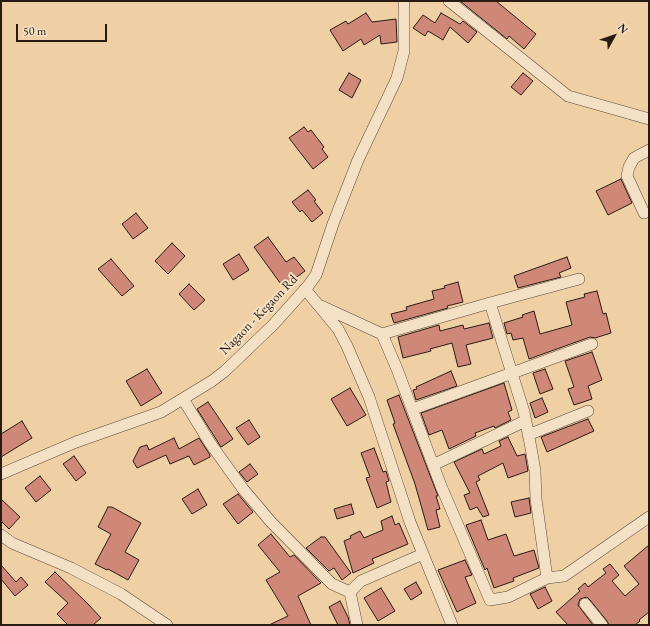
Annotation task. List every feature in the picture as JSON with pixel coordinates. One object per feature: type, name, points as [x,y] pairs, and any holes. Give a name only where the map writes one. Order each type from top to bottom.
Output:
[{"type":"street","name":"Nagaon - Kegaon Rd","points":[[1,474],[76,442],[161,412],[183,399],[225,371],[273,325],[305,289],[316,275],[333,224],[358,160],[397,78],[404,51],[404,1]]},
{"type":"street","points":[[449,1],[568,96],[649,119]]},
{"type":"street","points":[[644,213],[627,176],[629,167],[634,158],[649,150]]},
{"type":"street","points":[[318,304],[382,334],[578,279]]},
{"type":"street","points":[[305,289],[338,329],[347,346],[369,397],[410,522],[452,625]]},
{"type":"street","points":[[490,303],[512,374],[528,435],[535,471],[536,499],[547,578]]},
{"type":"street","points":[[382,334],[413,410],[441,486],[490,600],[508,597],[547,578],[564,576],[649,517]]},
{"type":"street","points":[[413,410],[592,344]]},
{"type":"street","points":[[183,399],[210,443],[243,489],[271,522],[332,584],[350,592]]},
{"type":"street","points":[[528,435],[588,411]]},
{"type":"street","points":[[433,465],[525,421]]},
{"type":"street","points":[[1,535],[12,543],[71,568],[121,594],[167,625]]},
{"type":"street","points":[[350,592],[361,582],[423,554]]},
{"type":"street","points":[[350,592],[357,625]]},
{"type":"street","points":[[585,604],[602,625]]},
{"type":"building","points":[[460,1],[496,1],[536,34],[524,49],[509,36],[507,39]]},
{"type":"building","points":[[366,13],[372,22],[396,19],[397,42],[381,44],[380,35],[364,45],[361,39],[343,51],[330,30],[346,21],[348,24]]},
{"type":"building","points":[[441,13],[460,24],[463,21],[477,32],[468,43],[450,27],[443,40],[428,31],[425,36],[413,28],[423,15],[435,23]]},
{"type":"building","points":[[349,73],[361,80],[352,98],[339,90]]},
{"type":"building","points":[[523,73],[533,81],[521,95],[511,87]]},
{"type":"building","points":[[304,127],[308,132],[311,130],[324,147],[322,149],[328,157],[313,169],[289,138]]},
{"type":"building","points":[[621,179],[632,203],[608,215],[596,191]]},
{"type":"building","points":[[308,190],[316,200],[314,201],[323,213],[312,222],[302,210],[300,212],[292,202]]},
{"type":"building","points":[[136,213],[148,228],[133,239],[122,224]]},
{"type":"building","points":[[268,237],[286,262],[294,257],[305,271],[283,287],[254,247]]},
{"type":"building","points":[[172,243],[185,256],[168,274],[155,261]]},
{"type":"building","points":[[239,254],[249,270],[233,280],[223,264]]},
{"type":"building","points":[[567,257],[571,268],[559,273],[561,277],[518,288],[514,276]]},
{"type":"building","points":[[111,259],[134,286],[122,296],[98,269]]},
{"type":"building","points":[[458,282],[463,302],[447,306],[448,308],[394,323],[391,314],[407,310],[406,307],[434,299],[432,291],[445,288],[444,286]]},
{"type":"building","points":[[189,284],[205,300],[194,310],[179,294]]},
{"type":"building","points":[[597,291],[603,314],[606,313],[611,333],[595,338],[590,337],[529,359],[523,338],[513,340],[511,333],[507,334],[504,323],[523,317],[522,315],[534,311],[540,334],[572,325],[566,302],[585,297],[584,294]]},
{"type":"building","points":[[489,323],[493,338],[466,345],[471,364],[458,367],[452,343],[430,349],[431,351],[403,358],[398,337],[439,325],[440,331],[463,325],[464,329]]},
{"type":"building","points":[[592,352],[602,380],[588,386],[592,399],[574,405],[568,389],[574,387],[565,361]]},
{"type":"building","points":[[147,369],[162,393],[141,406],[126,381]]},
{"type":"building","points":[[545,369],[553,389],[540,394],[533,373]]},
{"type":"building","points":[[451,371],[457,386],[416,400],[413,390],[417,389],[416,387]]},
{"type":"building","points":[[504,383],[512,410],[508,412],[511,420],[495,428],[494,426],[475,433],[476,436],[449,449],[442,430],[429,435],[421,413]]},
{"type":"building","points":[[350,388],[366,415],[347,426],[331,399]]},
{"type":"building","points":[[399,395],[438,496],[436,496],[440,509],[436,510],[440,527],[428,530],[415,484],[393,424],[395,423],[387,400]]},
{"type":"building","points":[[542,398],[548,412],[535,418],[530,403]]},
{"type":"building","points":[[208,402],[233,439],[221,447],[197,409]]},
{"type":"building","points":[[588,419],[594,431],[547,452],[541,437]]},
{"type":"building","points":[[249,420],[260,437],[248,445],[236,428]]},
{"type":"building","points":[[22,421],[32,438],[1,457],[1,434]]},
{"type":"building","points":[[508,437],[517,456],[525,454],[528,471],[508,478],[503,463],[478,476],[480,480],[476,482],[489,515],[483,517],[477,507],[470,510],[464,495],[470,493],[454,462],[482,449],[484,454],[501,446],[499,441]]},
{"type":"building","points":[[174,438],[179,449],[199,438],[210,457],[194,465],[189,456],[170,464],[166,455],[137,468],[133,461],[140,447],[147,445],[149,450]]},
{"type":"building","points":[[374,448],[383,472],[386,471],[389,481],[386,482],[391,502],[377,508],[366,478],[370,477],[361,453]]},
{"type":"building","points":[[74,456],[86,473],[76,481],[63,464]]},
{"type":"building","points":[[250,464],[258,474],[247,482],[239,472]]},
{"type":"building","points":[[40,476],[51,490],[36,502],[25,488]]},
{"type":"building","points":[[198,489],[207,505],[192,514],[182,499]]},
{"type":"building","points":[[238,494],[253,512],[238,524],[223,504]]},
{"type":"building","points":[[529,498],[531,513],[515,517],[511,502]]},
{"type":"building","points":[[1,499],[20,517],[9,529],[1,521]]},
{"type":"building","points":[[351,504],[354,514],[337,519],[334,509]]},
{"type":"building","points":[[108,507],[112,507],[141,523],[125,552],[139,560],[128,580],[95,564],[111,534],[98,527]]},
{"type":"building","points":[[392,516],[395,525],[399,523],[408,544],[372,559],[374,563],[353,573],[344,541],[360,531],[364,538],[383,530],[381,521]]},
{"type":"building","points":[[481,520],[488,540],[506,534],[514,556],[534,550],[539,568],[513,578],[514,581],[494,588],[487,568],[485,570],[466,525]]},
{"type":"building","points":[[271,534],[290,557],[294,555],[321,583],[298,596],[311,625],[269,625],[288,616],[266,580],[280,572],[258,545]]},
{"type":"building","points":[[321,537],[325,537],[351,573],[342,580],[334,568],[329,571],[306,548]]},
{"type":"building","points":[[649,545],[649,612],[635,625],[609,625],[587,597],[580,599],[578,605],[593,625],[568,625],[556,612],[580,591],[578,589],[585,583],[588,587],[606,573],[603,569],[610,564],[619,575],[612,581],[625,596],[639,584],[624,566]]},
{"type":"building","points":[[465,560],[472,575],[465,577],[476,603],[457,612],[438,570]]},
{"type":"building","points":[[1,565],[16,582],[21,577],[28,585],[15,596],[1,579]]},
{"type":"building","points":[[55,572],[101,618],[93,625],[68,625],[57,614],[68,603],[45,582]]},
{"type":"building","points":[[416,582],[422,593],[411,600],[404,589]]},
{"type":"building","points":[[545,587],[552,601],[538,609],[530,594]]},
{"type":"building","points":[[381,588],[395,611],[378,621],[364,598]]},
{"type":"building","points":[[340,601],[348,617],[350,625],[338,625],[329,607]]}]
